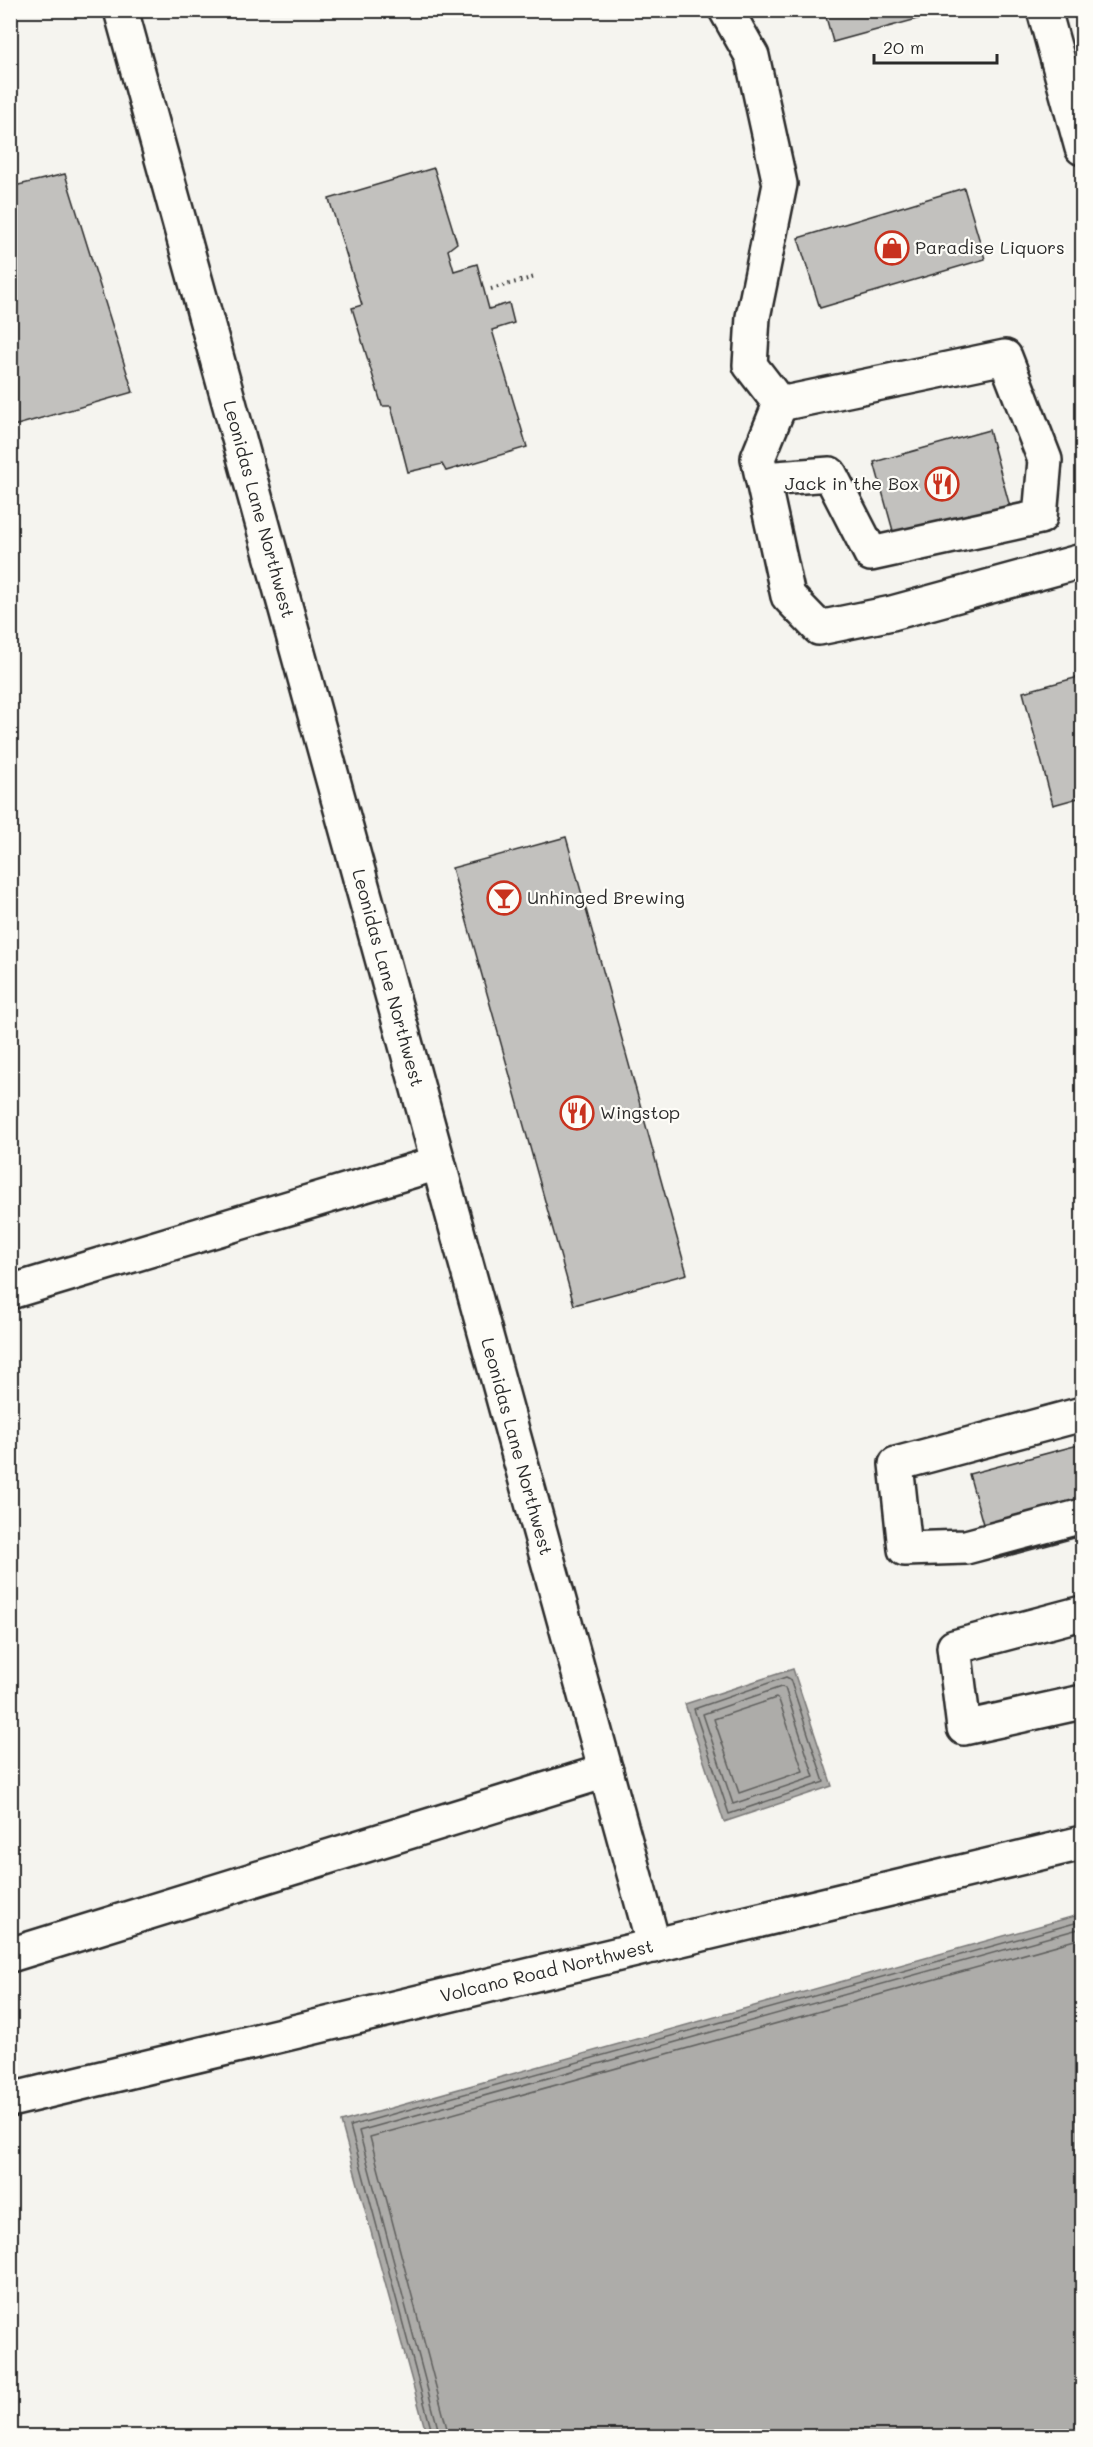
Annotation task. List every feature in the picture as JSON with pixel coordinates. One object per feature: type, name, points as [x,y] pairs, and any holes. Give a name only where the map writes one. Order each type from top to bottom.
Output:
[{"type":"street","name":"Leonidas Lane Northwest","points":[[120,10],[654,1946]]},
{"type":"street","points":[[726,10],[752,56],[780,183],[753,317],[750,364],[780,404]]},
{"type":"street","points":[[1044,10],[1083,148]]},
{"type":"street","points":[[763,479],[831,474],[871,554],[1040,517],[1045,460],[1005,357],[780,404]]},
{"type":"street","points":[[780,404],[758,458],[788,596],[819,628],[892,613],[1083,561]]},
{"type":"street","points":[[10,1292],[438,1163]]},
{"type":"street","points":[[1083,1414],[896,1464],[905,1549],[966,1547],[1083,1516]]},
{"type":"street","points":[[1083,1613],[954,1647],[963,1728],[1083,1702]]},
{"type":"street","points":[[10,1955],[606,1771]]},
{"type":"street","name":"Volcano Road Northwest","points":[[10,2100],[1083,1843]]},
{"type":"path","points":[[491,289],[535,278]]},
{"type":"water","points":[[793,1669],[832,1786],[724,1822],[685,1704]]},
{"type":"water","points":[[1082,1914],[1082,2436],[427,2436],[341,2122]]},
{"type":"building","points":[[824,10],[939,10],[939,13],[833,42]]},
{"type":"building","points":[[434,168],[457,243],[448,250],[454,271],[477,264],[489,309],[509,303],[514,323],[492,330],[527,447],[446,471],[442,464],[408,472],[391,406],[382,406],[352,308],[362,305],[329,199]]},
{"type":"building","points":[[65,174],[133,392],[10,427],[10,230],[18,228],[10,187]]},
{"type":"building","name":"Paradise Liquors","points":[[964,188],[985,259],[820,308],[798,238]]},
{"type":"building","name":"Jack in the Box","points":[[989,430],[1010,507],[895,538],[874,462]]},
{"type":"building","points":[[1082,676],[1082,797],[1053,805],[1023,692]]},
{"type":"building","points":[[566,837],[687,1274],[574,1305],[452,868]]},
{"type":"building","points":[[1082,1444],[1082,1536],[993,1560],[969,1474]]},
{"type":"place","name":"Paradise Liquors","points":[[892,248]]},
{"type":"place","name":"Jack in the Box","points":[[942,484]]},
{"type":"place","name":"Unhinged Brewing","points":[[504,898]]},
{"type":"place","name":"Wingstop","points":[[577,1113]]}]
